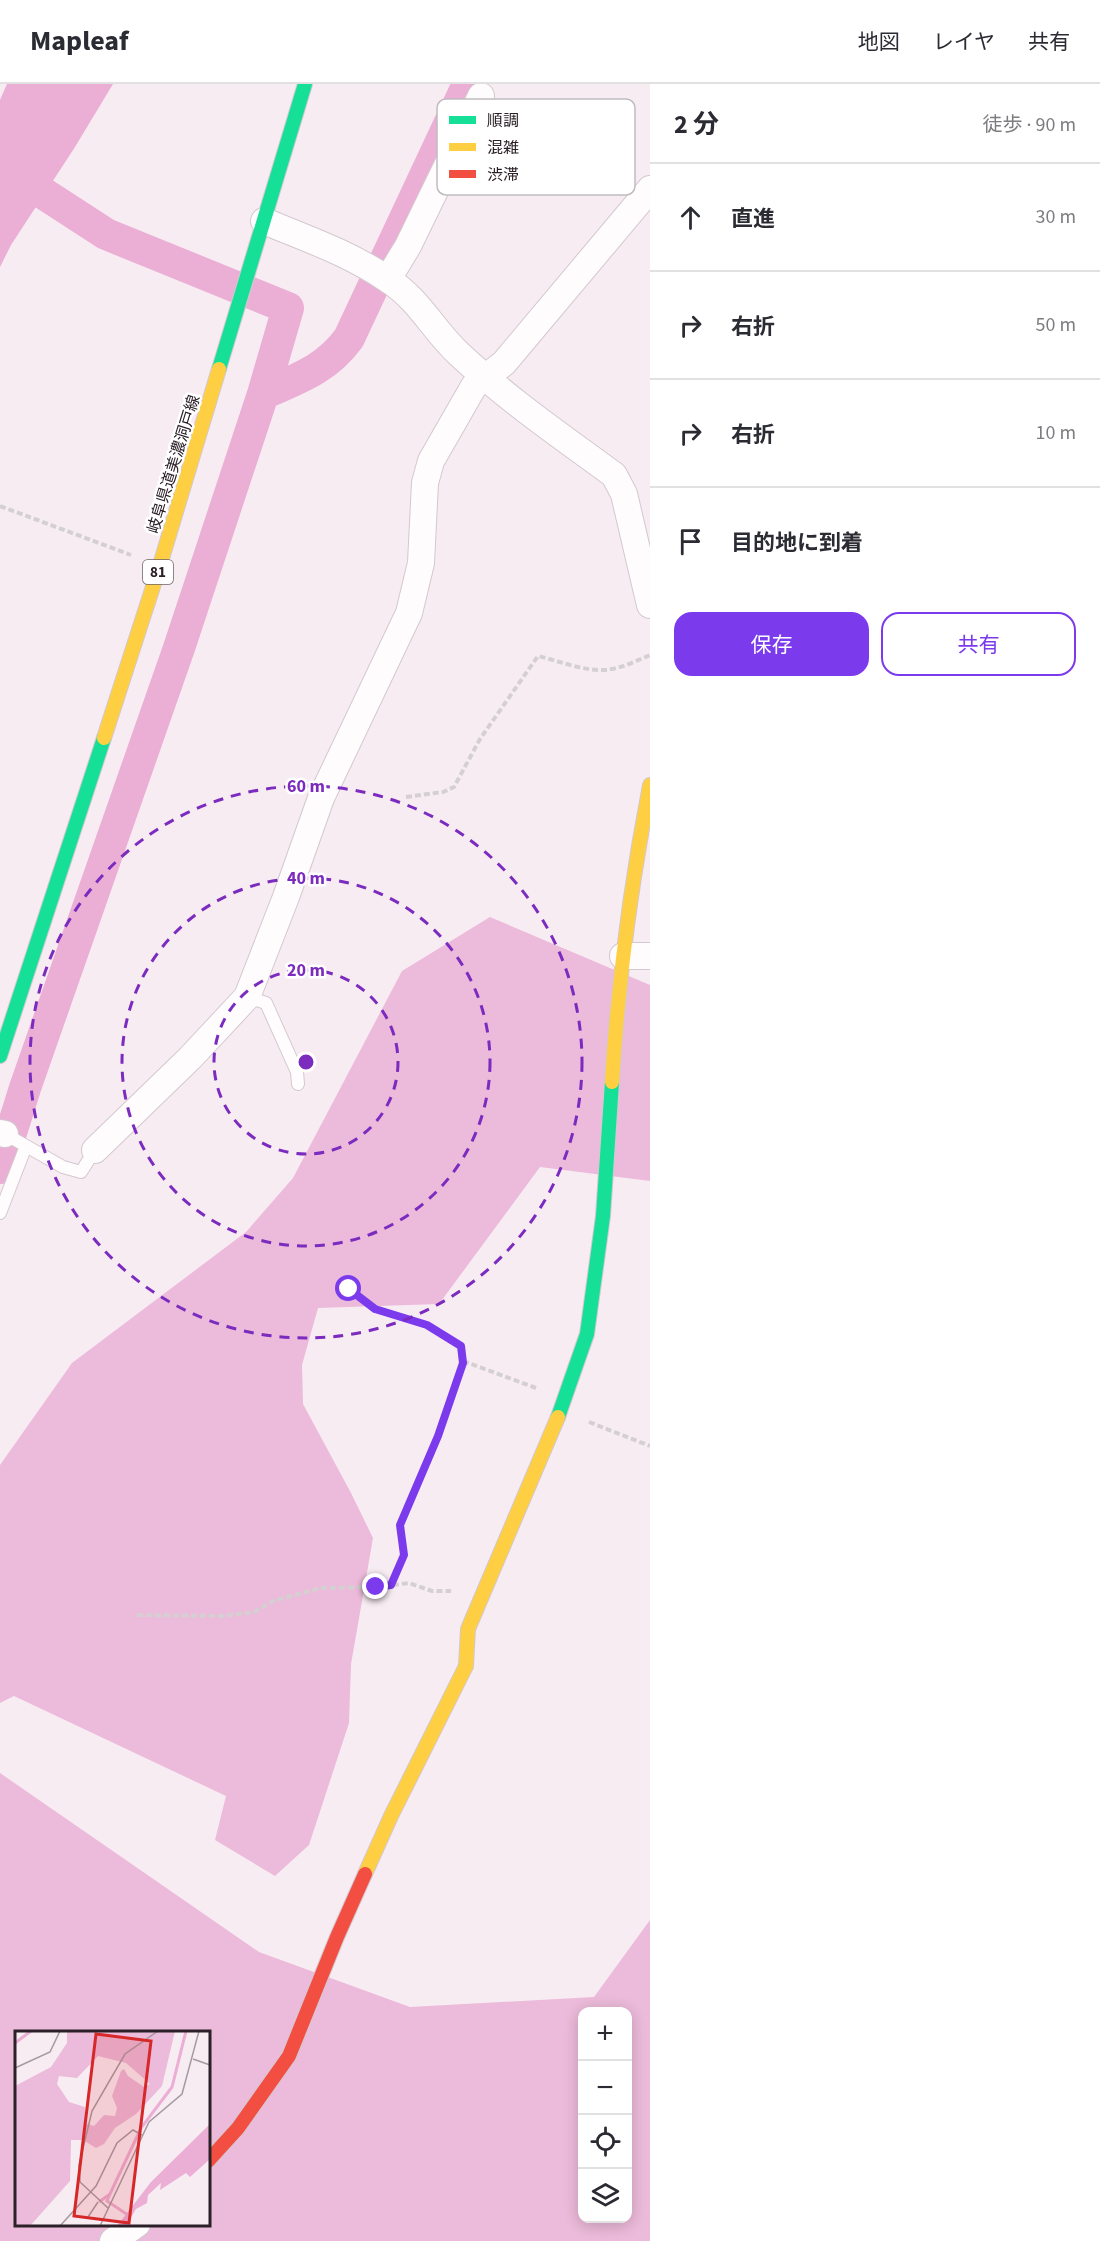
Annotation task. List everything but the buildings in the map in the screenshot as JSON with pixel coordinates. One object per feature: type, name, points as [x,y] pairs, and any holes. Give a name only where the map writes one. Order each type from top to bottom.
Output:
[{"type":"street","name":"岐阜県道美濃洞戸線","points":[[0,1056],[160,565],[305,84]]},
{"type":"street","points":[[388,279],[408,246],[437,186]]},
{"type":"street","points":[[95,1150],[190,1058],[247,997],[321,798],[409,613],[421,563],[425,483],[431,461],[474,386],[504,363],[650,189]]},
{"type":"street","points":[[264,221],[361,262],[409,294],[458,353],[505,394],[614,475],[624,494],[650,605]]},
{"type":"street","points":[[210,2159],[238,2128],[290,2056],[337,1937],[391,1816],[466,1666],[468,1629],[562,1405],[587,1334],[603,1216],[623,956],[638,848],[650,785]]},
{"type":"street","points":[[623,956],[650,956]]},
{"type":"street","points":[[113,2241],[134,2226]]},
{"type":"lane","points":[[247,997],[266,1003],[297,1072],[298,1084]]},
{"type":"lane","points":[[0,1213],[10,1138],[63,1167],[81,1172],[95,1150]]},
{"type":"path","points":[[0,506],[160,565]]},
{"type":"path","points":[[406,797],[443,792],[454,787],[480,739],[538,656],[606,670],[650,655]]},
{"type":"path","points":[[349,1289],[375,1309],[427,1325],[461,1346],[463,1361],[438,1436],[400,1525],[404,1555],[391,1585]]},
{"type":"path","points":[[463,1361],[650,1446]]},
{"type":"path","points":[[137,1615],[221,1616],[254,1612],[273,1601],[320,1588],[409,1583],[432,1591],[486,1587]]},
{"type":"shaded area","points":[[7,84],[113,84],[11,245],[0,267],[0,100]]},
{"type":"shaded area","points":[[490,917],[650,985],[650,1181],[540,1167],[439,1304],[318,1308],[302,1365],[303,1404],[373,1538],[351,1664],[349,1723],[309,1845],[275,1876],[215,1840],[226,1796],[14,1696],[0,1703],[0,1465],[72,1363],[246,1232],[293,1178],[402,971]]},
{"type":"shaded area","points":[[0,1773],[259,1952],[410,2007],[594,1997],[650,1920],[650,2241],[0,2241]]},
{"type":"waterway","points":[[461,99],[468,84]]},
{"type":"waterway","points":[[0,1168],[25,1088],[179,648],[263,394],[311,372],[331,358],[349,338],[437,150]]},
{"type":"waterway","points":[[15,175],[106,234],[288,308],[263,394]]},
{"type":"traffic: fast","points":[[219,369],[305,84]]},
{"type":"traffic: fast","points":[[0,1056],[104,738]]},
{"type":"traffic: fast","points":[[558,1417],[587,1334],[603,1216],[612,1082]]},
{"type":"traffic: slow","points":[[104,738],[160,565],[219,369]]},
{"type":"traffic: slow","points":[[612,1082],[626,933],[650,785]]},
{"type":"traffic: slow","points":[[365,1874],[391,1816],[466,1666],[468,1629],[558,1417]]},
{"type":"traffic: jam","points":[[210,2159],[238,2128],[289,2056],[365,1874]]},
{"type":"route","points":[[349,1289],[375,1309],[427,1325],[461,1346],[463,1363],[438,1436],[400,1525],[404,1555],[391,1585],[376,1587]]}]
